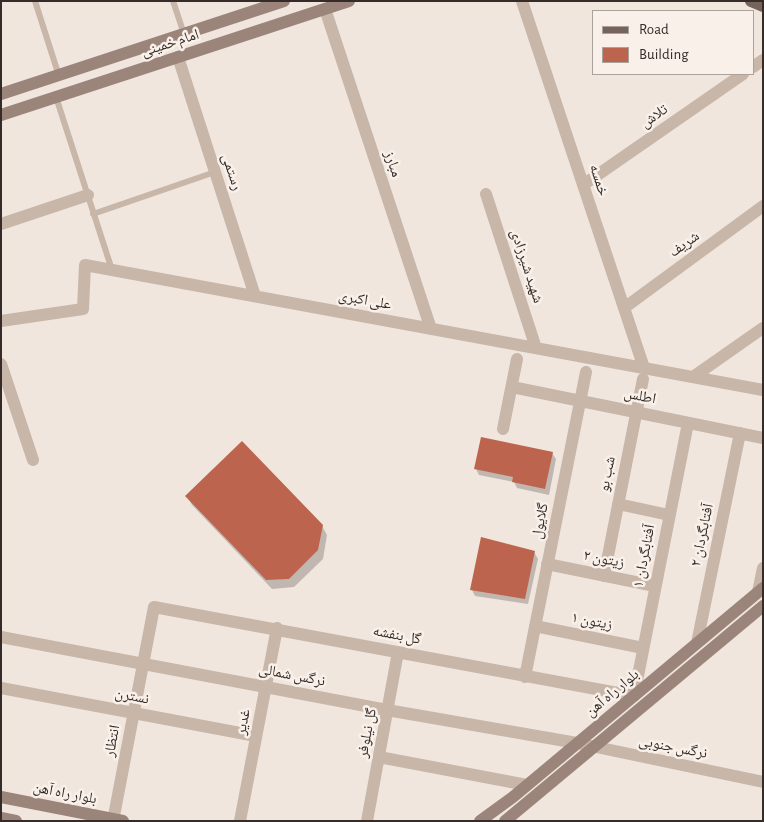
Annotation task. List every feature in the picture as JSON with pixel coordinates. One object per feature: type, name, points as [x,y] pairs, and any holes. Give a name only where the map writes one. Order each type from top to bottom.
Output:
[{"type":"main road","points":[[751,1],[763,6]]},
{"type":"street","name":"امام خمینی","points":[[1,94],[284,1]]},
{"type":"street","name":"امام خمینی","points":[[1,115],[349,1]]},
{"type":"street","name":"خمسه","points":[[522,1],[644,373]]},
{"type":"street","name":"مبارز","points":[[325,9],[431,328]]},
{"type":"street","name":"رستمی","points":[[178,57],[255,296]]},
{"type":"street","name":"تلاش","points":[[583,185],[742,75]]},
{"type":"street","name":"شهید شیرزادی","points":[[486,194],[536,348]]},
{"type":"street","points":[[1,224],[88,195]]},
{"type":"street","name":"شریف","points":[[624,308],[763,206]]},
{"type":"street","name":"علی اکبری","points":[[1,321],[83,309],[85,265],[536,348],[644,373],[694,377],[763,390]]},
{"type":"street","points":[[694,377],[763,328]]},
{"type":"street","points":[[503,429],[517,360]]},
{"type":"street","points":[[1,364],[33,460]]},
{"type":"street","name":"گلایول","points":[[525,677],[586,372]]},
{"type":"street","name":"شب بو","points":[[604,576],[644,373]]},
{"type":"street","name":"اطلس","points":[[512,387],[763,438]]},
{"type":"street","name":"آفتابگردان ۱","points":[[634,696],[688,423]]},
{"type":"street","name":"آفتابگردان ۲","points":[[697,643],[740,433]]},
{"type":"street","points":[[618,504],[669,515]]},
{"type":"street","name":"زیتون ۲","points":[[548,564],[655,586]]},
{"type":"street","points":[[760,590],[763,568]]},
{"type":"street","name":"بلوار راه آهن","points":[[480,821],[528,785],[760,590]]},
{"type":"street","name":"بلوار راه آهن","points":[[505,821],[763,606]]},
{"type":"street","name":"گل بنفشه","points":[[154,608],[277,628],[525,677],[634,696]]},
{"type":"street","name":"انتظار","points":[[117,820],[134,713],[154,608]]},
{"type":"street","name":"زیتون ۱","points":[[535,626],[643,648]]},
{"type":"street","name":"غدیر","points":[[240,821],[277,628]]},
{"type":"street","name":"نرگس شمالی","points":[[2,641],[143,664],[577,743]]},
{"type":"street","name":"گل نیلوفر","points":[[366,821],[398,652]]},
{"type":"street","name":"نسترن","points":[[1,688],[256,736]]},
{"type":"street","name":"نرگس جنوبی","points":[[577,743],[593,748],[763,782]]},
{"type":"street","points":[[379,757],[528,785]]},
{"type":"street","name":"بلوار راه آهن","points":[[1,797],[117,820]]},
{"type":"street","points":[[1,818],[16,821]]},
{"type":"lane","points":[[35,1],[59,76]]},
{"type":"lane","points":[[173,1],[184,34]]},
{"type":"lane","points":[[56,97],[112,270]]},
{"type":"lane","points":[[94,214],[216,172]]},
{"type":"building","points":[[481,437],[553,452],[545,489],[512,482],[513,477],[474,469]]},
{"type":"building","points":[[242,441],[323,525],[318,550],[289,579],[266,580],[185,496]]},
{"type":"building","points":[[481,537],[535,551],[525,599],[470,590]]}]
